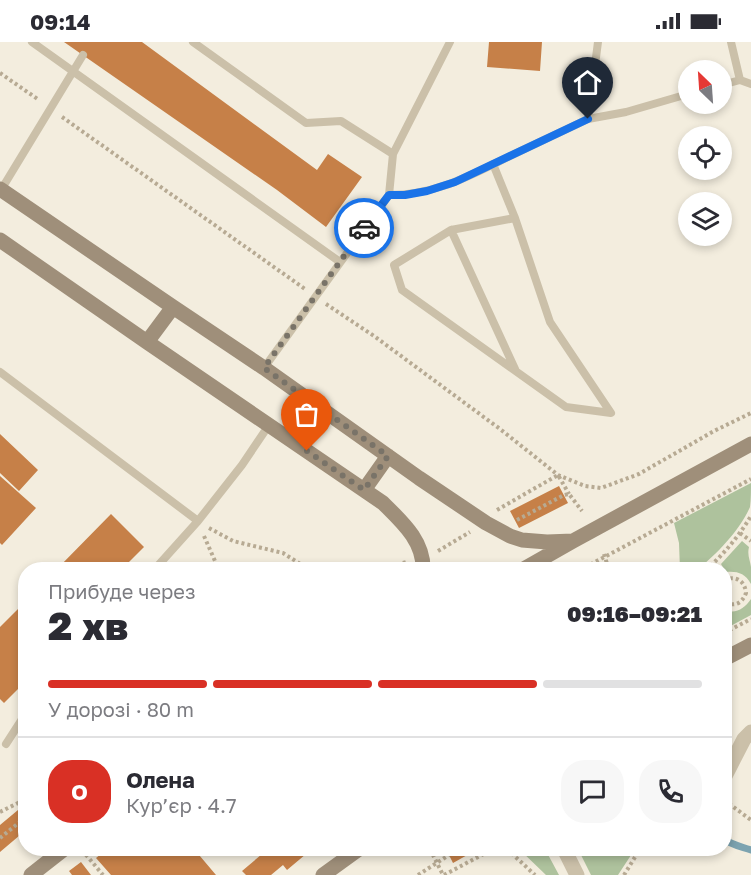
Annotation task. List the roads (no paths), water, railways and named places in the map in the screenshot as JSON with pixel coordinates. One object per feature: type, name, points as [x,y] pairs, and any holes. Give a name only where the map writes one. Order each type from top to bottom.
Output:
[{"type":"main road","points":[[1,189],[486,523],[522,540],[573,541]]},
{"type":"main road","points":[[0,240],[383,503],[405,524],[417,543],[423,562]]},
{"type":"main road","points":[[147,342],[173,307]]},
{"type":"main road","points":[[536,562],[751,444]]},
{"type":"main road","points":[[364,490],[388,456]]},
{"type":"main road","points":[[729,457],[751,456]]},
{"type":"main road","points":[[732,655],[751,645]]},
{"type":"main road","points":[[31,875],[55,856]]},
{"type":"main road","points":[[323,875],[349,856]]},
{"type":"street","points":[[732,762],[744,739],[751,732]]},
{"type":"street","points":[[568,856],[577,875]]},
{"type":"lane","points":[[32,42],[340,262]]},
{"type":"lane","points":[[193,42],[306,123],[341,121],[393,154]]},
{"type":"lane","points":[[264,368],[389,195],[393,154],[450,42]]},
{"type":"lane","points":[[588,119],[598,42]]},
{"type":"lane","points":[[731,42],[740,80]]},
{"type":"lane","points":[[1,189],[83,55]]},
{"type":"lane","points":[[732,82],[740,80],[751,84]]},
{"type":"lane","points":[[389,195],[427,191],[455,182],[588,119],[626,112],[678,97]]},
{"type":"lane","points":[[493,164],[515,218],[550,322],[611,412],[566,407],[402,290],[394,265],[451,231],[515,218]]},
{"type":"lane","points":[[451,231],[516,371]]},
{"type":"lane","points":[[0,372],[198,521]]},
{"type":"lane","points":[[163,562],[242,465],[269,426]]},
{"type":"lane","points":[[6,744],[18,725]]},
{"type":"waterway","points":[[732,843],[751,850]]}]
